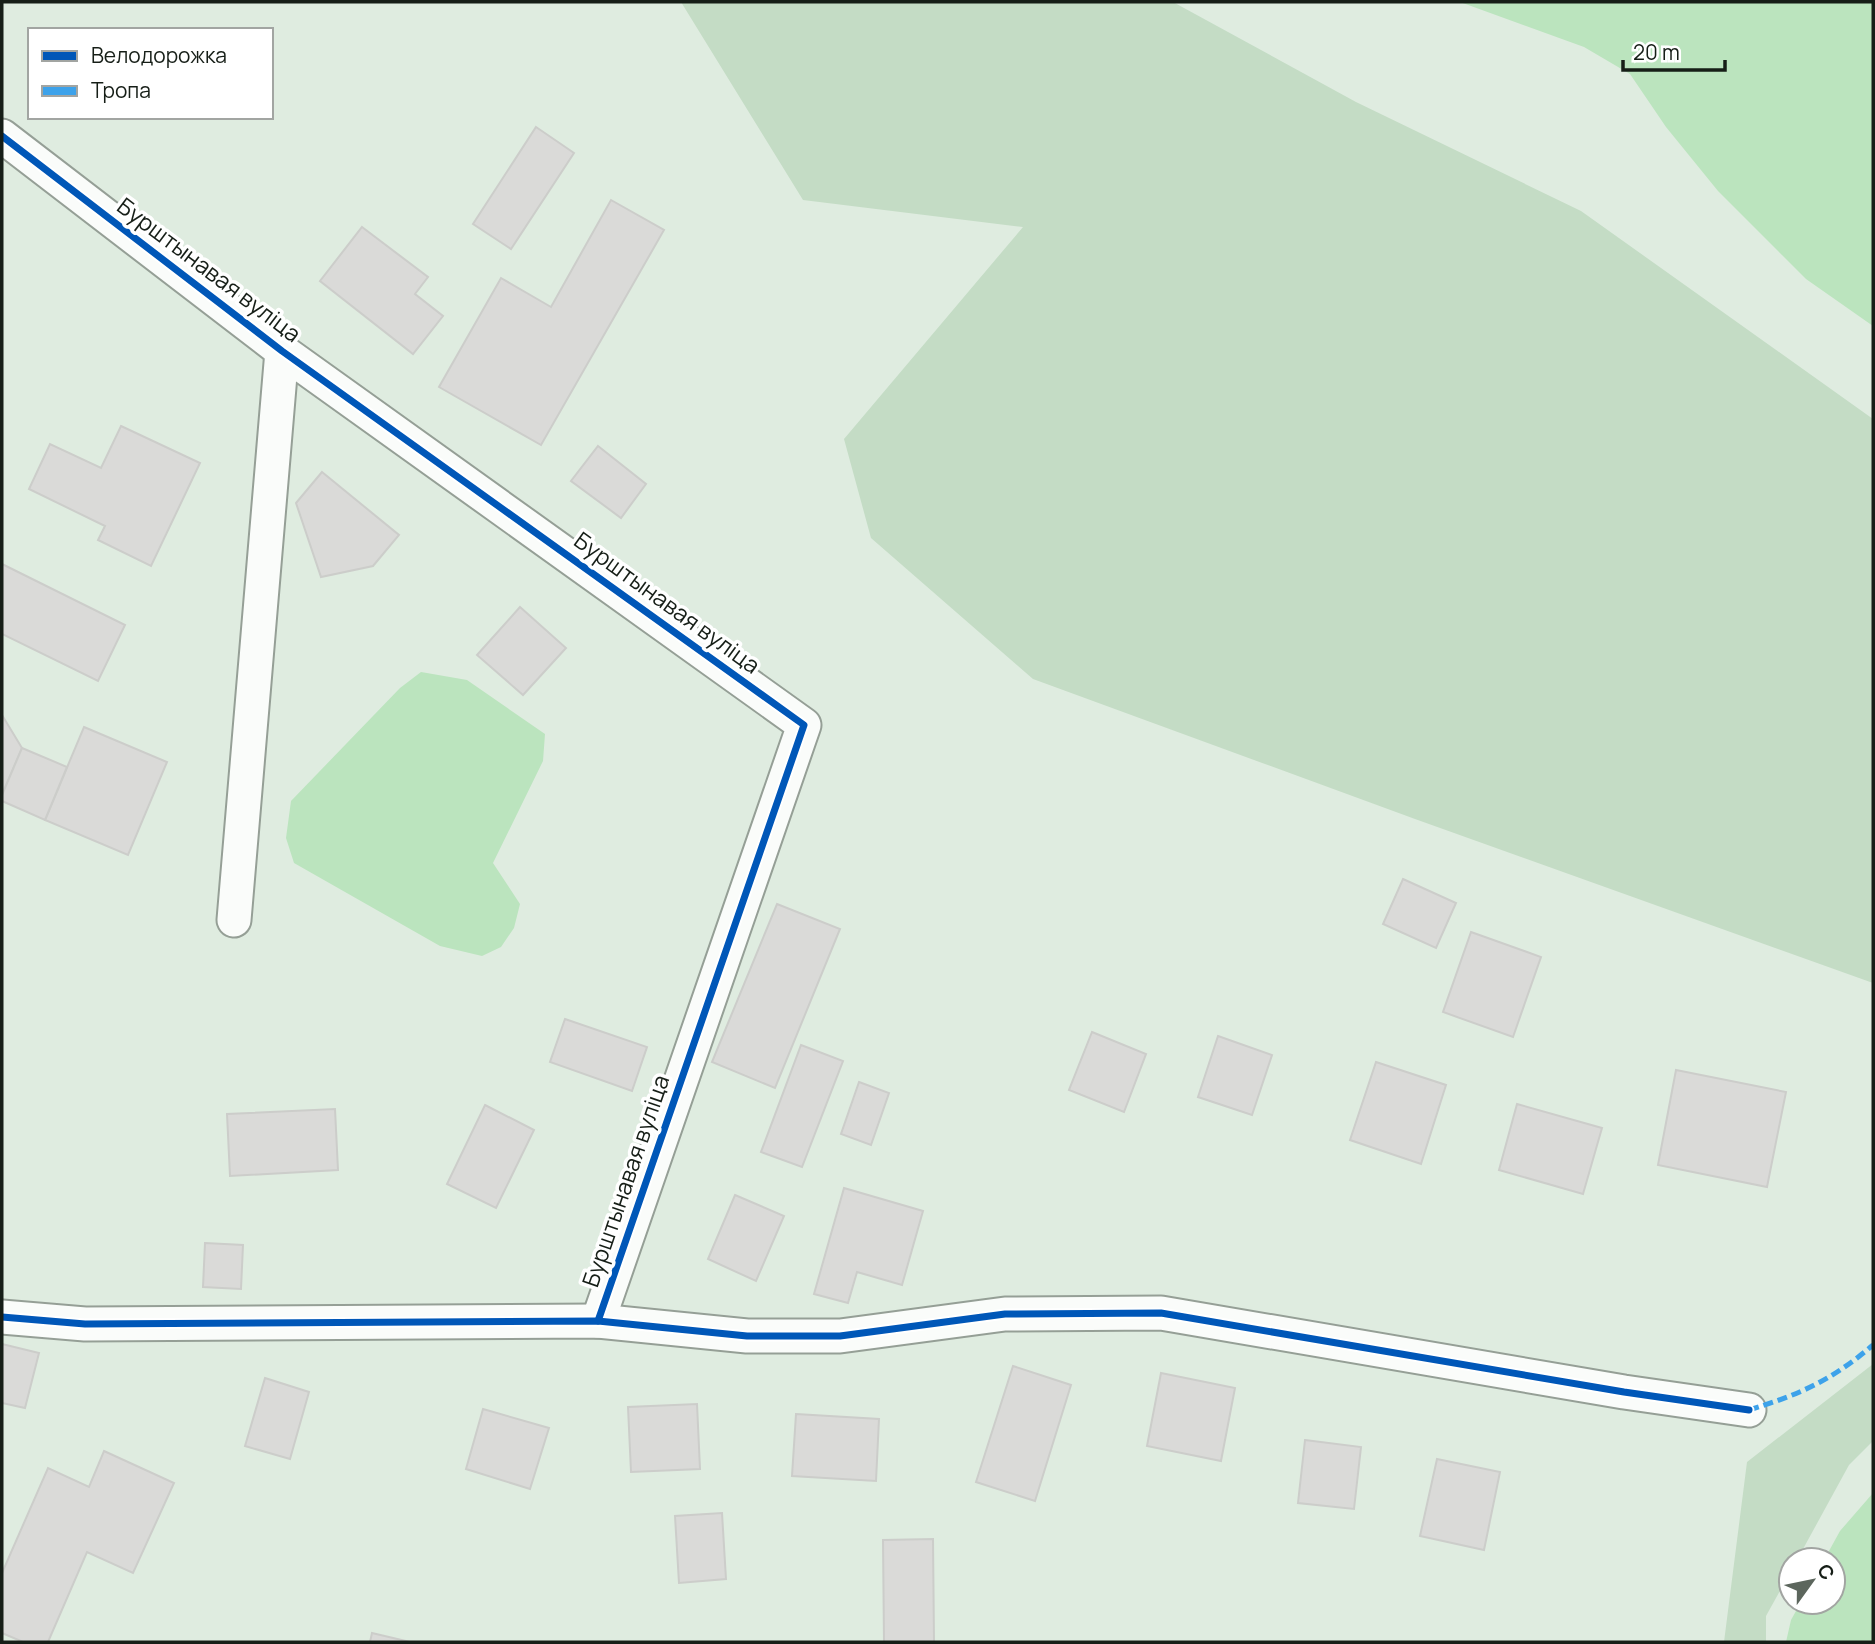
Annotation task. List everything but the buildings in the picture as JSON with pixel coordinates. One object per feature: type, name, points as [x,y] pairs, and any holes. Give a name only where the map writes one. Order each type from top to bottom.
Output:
[{"type":"street","name":"Бурштынавая вуліца","points":[[2,136],[282,351],[804,725],[598,1321]]},
{"type":"street","points":[[234,920],[282,351]]},
{"type":"street","points":[[2,1317],[85,1324],[598,1321],[747,1336],[840,1336],[1005,1314],[1161,1313],[1624,1392],[1749,1410]]},
{"type":"shaded area","points":[[681,2],[1173,2],[1356,102],[1581,211],[1873,419],[1873,983],[1033,679],[871,538],[844,439],[1023,227],[803,200]]},
{"type":"shaded area","points":[[1460,2],[1873,2],[1873,326],[1806,279],[1718,191],[1666,127],[1630,74],[1584,47]]},
{"type":"shaded area","points":[[421,672],[467,680],[545,734],[543,761],[493,863],[520,904],[514,928],[501,947],[482,956],[440,946],[294,863],[286,838],[291,801],[400,688]]},
{"type":"shaded area","points":[[1873,1364],[1873,1441],[1849,1465],[1805,1546],[1777,1546],[1777,1596],[1766,1616],[1766,1642],[1724,1642],[1747,1462]]},
{"type":"shaded area","points":[[1873,1493],[1873,1642],[1786,1642],[1793,1616],[1847,1616],[1847,1546],[1832,1546],[1840,1531]]},
{"type":"marked path","points":[[1749,1410],[1815,1385],[1844,1368],[1873,1345]]},
{"type":"cycle path","points":[[2,136],[282,351],[804,725],[598,1321]]},
{"type":"cycle path","points":[[2,1317],[85,1324],[598,1321],[747,1336],[840,1336],[1005,1314],[1161,1313],[1624,1392],[1749,1410]]}]
